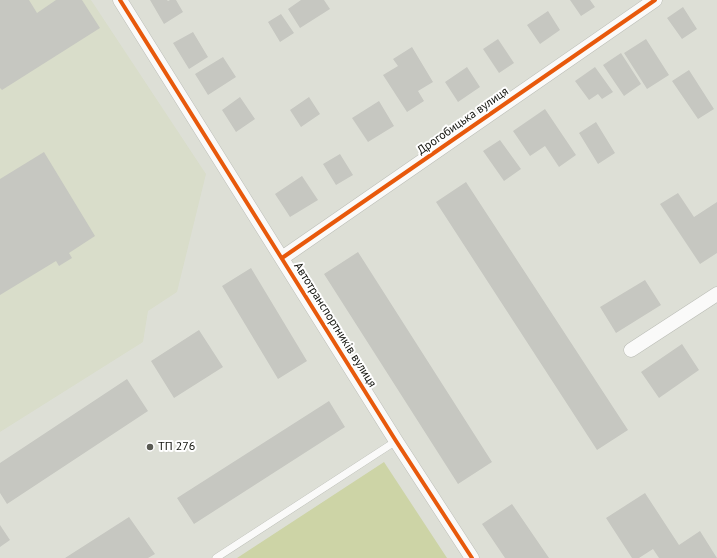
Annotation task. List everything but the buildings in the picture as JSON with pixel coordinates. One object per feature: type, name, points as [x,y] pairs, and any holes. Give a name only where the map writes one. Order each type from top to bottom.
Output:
[{"type":"street","name":"Автотранспортників вулиця","points":[[120,0],[396,441],[472,558]]},
{"type":"street","name":"Дрогобицька вулиця","points":[[282,258],[655,0]]},
{"type":"street","points":[[631,350],[717,294]]},
{"type":"lane","points":[[216,558],[396,441]]},
{"type":"shaded area","points":[[0,0],[91,0],[206,174],[177,292],[148,311],[143,342],[0,432]]},
{"type":"green space","points":[[384,462],[447,558],[237,558]]},
{"type":"cycle path","points":[[120,0],[396,441],[472,558]]},
{"type":"cycle path","points":[[282,258],[655,0]]},
{"type":"place","name":"ТП 276","points":[[150,447]]}]
